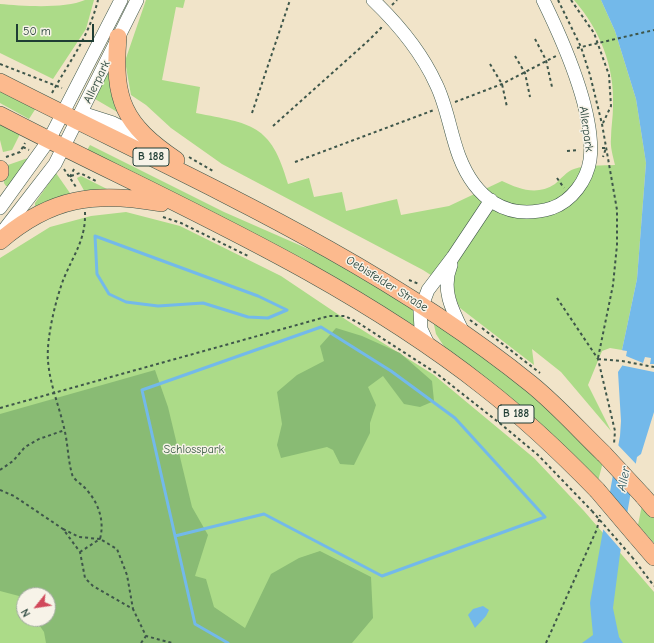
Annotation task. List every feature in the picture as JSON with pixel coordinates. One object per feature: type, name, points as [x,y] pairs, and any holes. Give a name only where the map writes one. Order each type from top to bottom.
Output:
[{"type":"main road","points":[[118,37],[116,64],[120,94],[130,116],[153,143],[225,193]]},
{"type":"main road","name":"B 188","points":[[0,82],[77,120]]},
{"type":"main road","name":"B 188","points":[[0,115],[312,274],[359,301],[429,346],[484,386],[530,425],[596,490],[654,557]]},
{"type":"main road","name":"Oebisfelder Straße","points":[[77,120],[225,193],[316,241],[422,305],[463,332],[533,385],[604,454],[649,502]]},
{"type":"main road","points":[[0,242],[14,229],[53,207],[82,198],[112,196],[139,199],[181,207]]},
{"type":"street","name":"Allerpark","points":[[0,208],[49,140],[121,0]]},
{"type":"street","name":"Allerpark","points":[[0,235],[41,184],[64,148],[137,0]]},
{"type":"street","name":"Allerpark","points":[[372,0],[385,12],[412,43],[427,65],[442,99],[458,154],[474,185],[490,200],[500,206],[516,212],[530,213],[555,207],[570,197],[578,188],[589,165],[592,149],[590,133],[577,80],[567,51],[543,0]]},
{"type":"street","points":[[77,120],[88,115],[99,118],[153,143]]},
{"type":"street","points":[[429,346],[424,338],[420,311],[428,290],[453,257],[490,200]]},
{"type":"street","points":[[453,257],[447,274],[448,304],[463,332]]},
{"type":"street","points":[[422,305],[428,316],[432,335],[444,358]]},
{"type":"path","points":[[0,64],[56,85],[82,45],[93,19],[98,0]]},
{"type":"path","points":[[252,113],[290,0]]},
{"type":"path","points":[[273,126],[381,28],[385,12],[397,0]]},
{"type":"path","points":[[558,0],[581,47],[602,124],[617,210],[617,245],[613,285],[598,359]]},
{"type":"path","points":[[571,0],[583,14],[599,42],[609,75],[611,106],[602,124]]},
{"type":"path","points":[[581,47],[654,30]]},
{"type":"path","points":[[535,39],[546,60],[552,87]]},
{"type":"path","points":[[515,56],[525,73],[530,97]]},
{"type":"path","points":[[490,64],[502,84],[507,107]]},
{"type":"path","points":[[600,162],[606,148]]},
{"type":"path","points":[[80,156],[70,177],[80,173],[98,182]]},
{"type":"path","points":[[80,552],[100,539],[102,531],[101,513],[88,491],[72,476],[65,430],[53,393],[48,360],[50,330],[64,279],[80,244],[85,227],[85,212],[92,211]]},
{"type":"path","points":[[159,215],[181,223],[256,260]]},
{"type":"path","points":[[557,298],[598,359],[615,431]]},
{"type":"path","points":[[0,408],[329,316],[345,316],[357,322],[436,373],[538,455],[592,511],[632,557],[654,586]]},
{"type":"path","points":[[598,359],[622,361],[654,367]]},
{"type":"path","points":[[0,470],[13,461],[18,454],[32,443],[65,430]]},
{"type":"path","points":[[0,490],[14,496],[63,529],[79,536],[100,539],[117,549],[127,575],[133,609],[146,636],[172,643]]},
{"type":"path","points":[[63,529],[80,552],[85,578],[93,586],[133,609]]},
{"type":"path","points":[[546,643],[597,529]]},
{"type":"path","points":[[141,643],[146,636]]},
{"type":"green space","points":[[85,0],[94,0],[86,29],[53,79],[0,53],[0,4],[55,6],[77,3]]},
{"type":"green space","points":[[146,0],[185,0],[183,8],[176,7],[162,80],[200,87],[196,113],[231,120],[245,124],[256,130],[266,138],[274,149],[288,184],[309,178],[314,197],[342,192],[346,211],[397,199],[401,215],[449,206],[502,181],[521,189],[542,190],[555,184],[566,173],[579,167],[615,165],[611,145],[613,92],[608,63],[598,36],[574,0],[601,0],[615,31],[636,99],[646,163],[637,279],[622,350],[610,348],[602,351],[588,385],[611,431],[561,372],[532,349],[534,365],[460,308],[454,290],[423,270],[222,164],[171,128],[146,105],[131,95],[125,61]]},
{"type":"green space","points":[[110,68],[119,113],[95,99]]},
{"type":"green space","points":[[0,89],[36,108],[29,119],[0,103]]},
{"type":"green space","points":[[0,123],[20,134],[12,150],[3,152],[0,140]]},
{"type":"green space","points":[[90,145],[224,212],[322,255],[415,309],[418,331],[86,152]]},
{"type":"green space","points":[[28,158],[8,186],[6,186],[4,183],[5,166]]},
{"type":"green space","points":[[56,173],[72,196],[35,208],[35,203]]},
{"type":"green space","points":[[81,176],[115,193],[86,194],[77,178]]},
{"type":"green space","name":"Schlosspark","points":[[126,212],[180,226],[281,276],[348,321],[434,375],[534,458],[584,511],[654,592],[654,643],[0,643],[0,258],[50,227],[91,216]]},
{"type":"green space","points":[[433,320],[543,402],[603,462],[598,481],[534,418],[445,348],[436,334]]},
{"type":"green space","points":[[336,328],[362,336],[400,353],[432,381],[434,401],[420,407],[404,404],[383,376],[368,387],[376,405],[370,423],[370,433],[354,465],[340,464],[333,450],[327,447],[281,458],[277,445],[282,424],[277,392],[297,375],[324,361],[320,346]]},
{"type":"green space","points":[[155,370],[168,407],[192,507],[208,535],[195,576],[206,579],[214,607],[245,628],[271,574],[299,558],[320,551],[371,577],[373,618],[352,643],[46,643],[44,632],[41,627],[56,627],[56,587],[16,587],[16,595],[0,591],[0,414]]},
{"type":"green space","points":[[642,505],[654,518],[654,543],[638,525]]},
{"type":"water","name":"Aller","points":[[601,0],[654,0],[654,412],[641,454],[637,457],[620,554],[613,608],[619,637],[623,643],[582,643],[593,635],[590,603],[620,436],[621,421],[618,372],[622,366],[624,353],[622,350],[637,279],[646,163],[636,99],[615,31]]},
{"type":"water","points":[[483,606],[489,610],[486,616],[475,628],[468,615],[473,609]]},
{"type":"pier","points":[[620,350],[627,351],[626,356],[643,363],[645,357],[651,358],[650,364],[654,364],[654,372],[620,365],[622,354]]},
{"type":"pier","points":[[616,443],[638,466],[633,495],[611,471]]},
{"type":"pier","points":[[608,492],[629,515],[623,552],[602,528]]},
{"type":"waterway","points":[[95,236],[258,296],[287,310],[268,318],[248,317],[203,303],[158,306],[126,302],[109,294],[97,274],[95,236]]},
{"type":"waterway","points":[[175,536],[264,514],[382,576],[545,517],[455,418],[391,371],[321,327],[142,390],[195,624],[228,643]]}]
